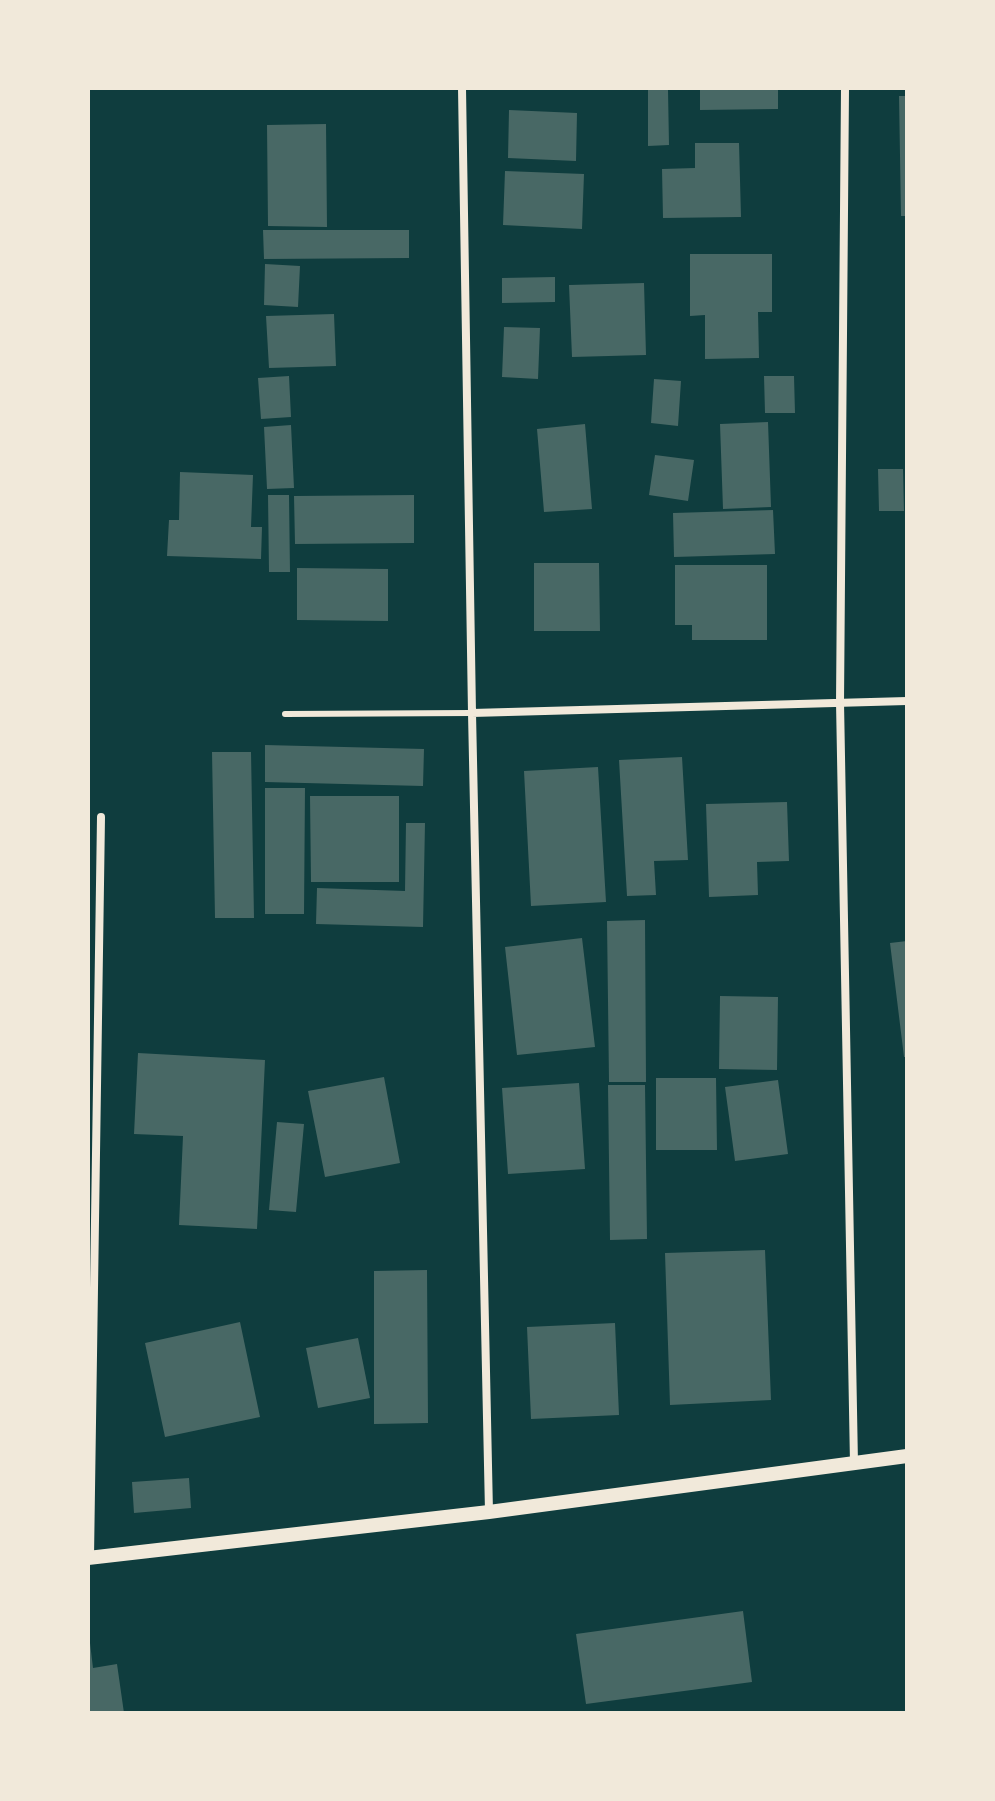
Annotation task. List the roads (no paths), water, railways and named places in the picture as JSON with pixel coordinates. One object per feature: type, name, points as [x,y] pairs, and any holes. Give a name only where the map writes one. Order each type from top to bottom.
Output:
[{"type":"street","points":[[462,88],[489,1512]]},
{"type":"street","points":[[845,88],[840,702],[854,1464]]},
{"type":"street","points":[[472,713],[907,701]]},
{"type":"street","points":[[101,817],[89,1558],[489,1512],[907,1456]]},
{"type":"lane","points":[[285,714],[472,713]]}]
